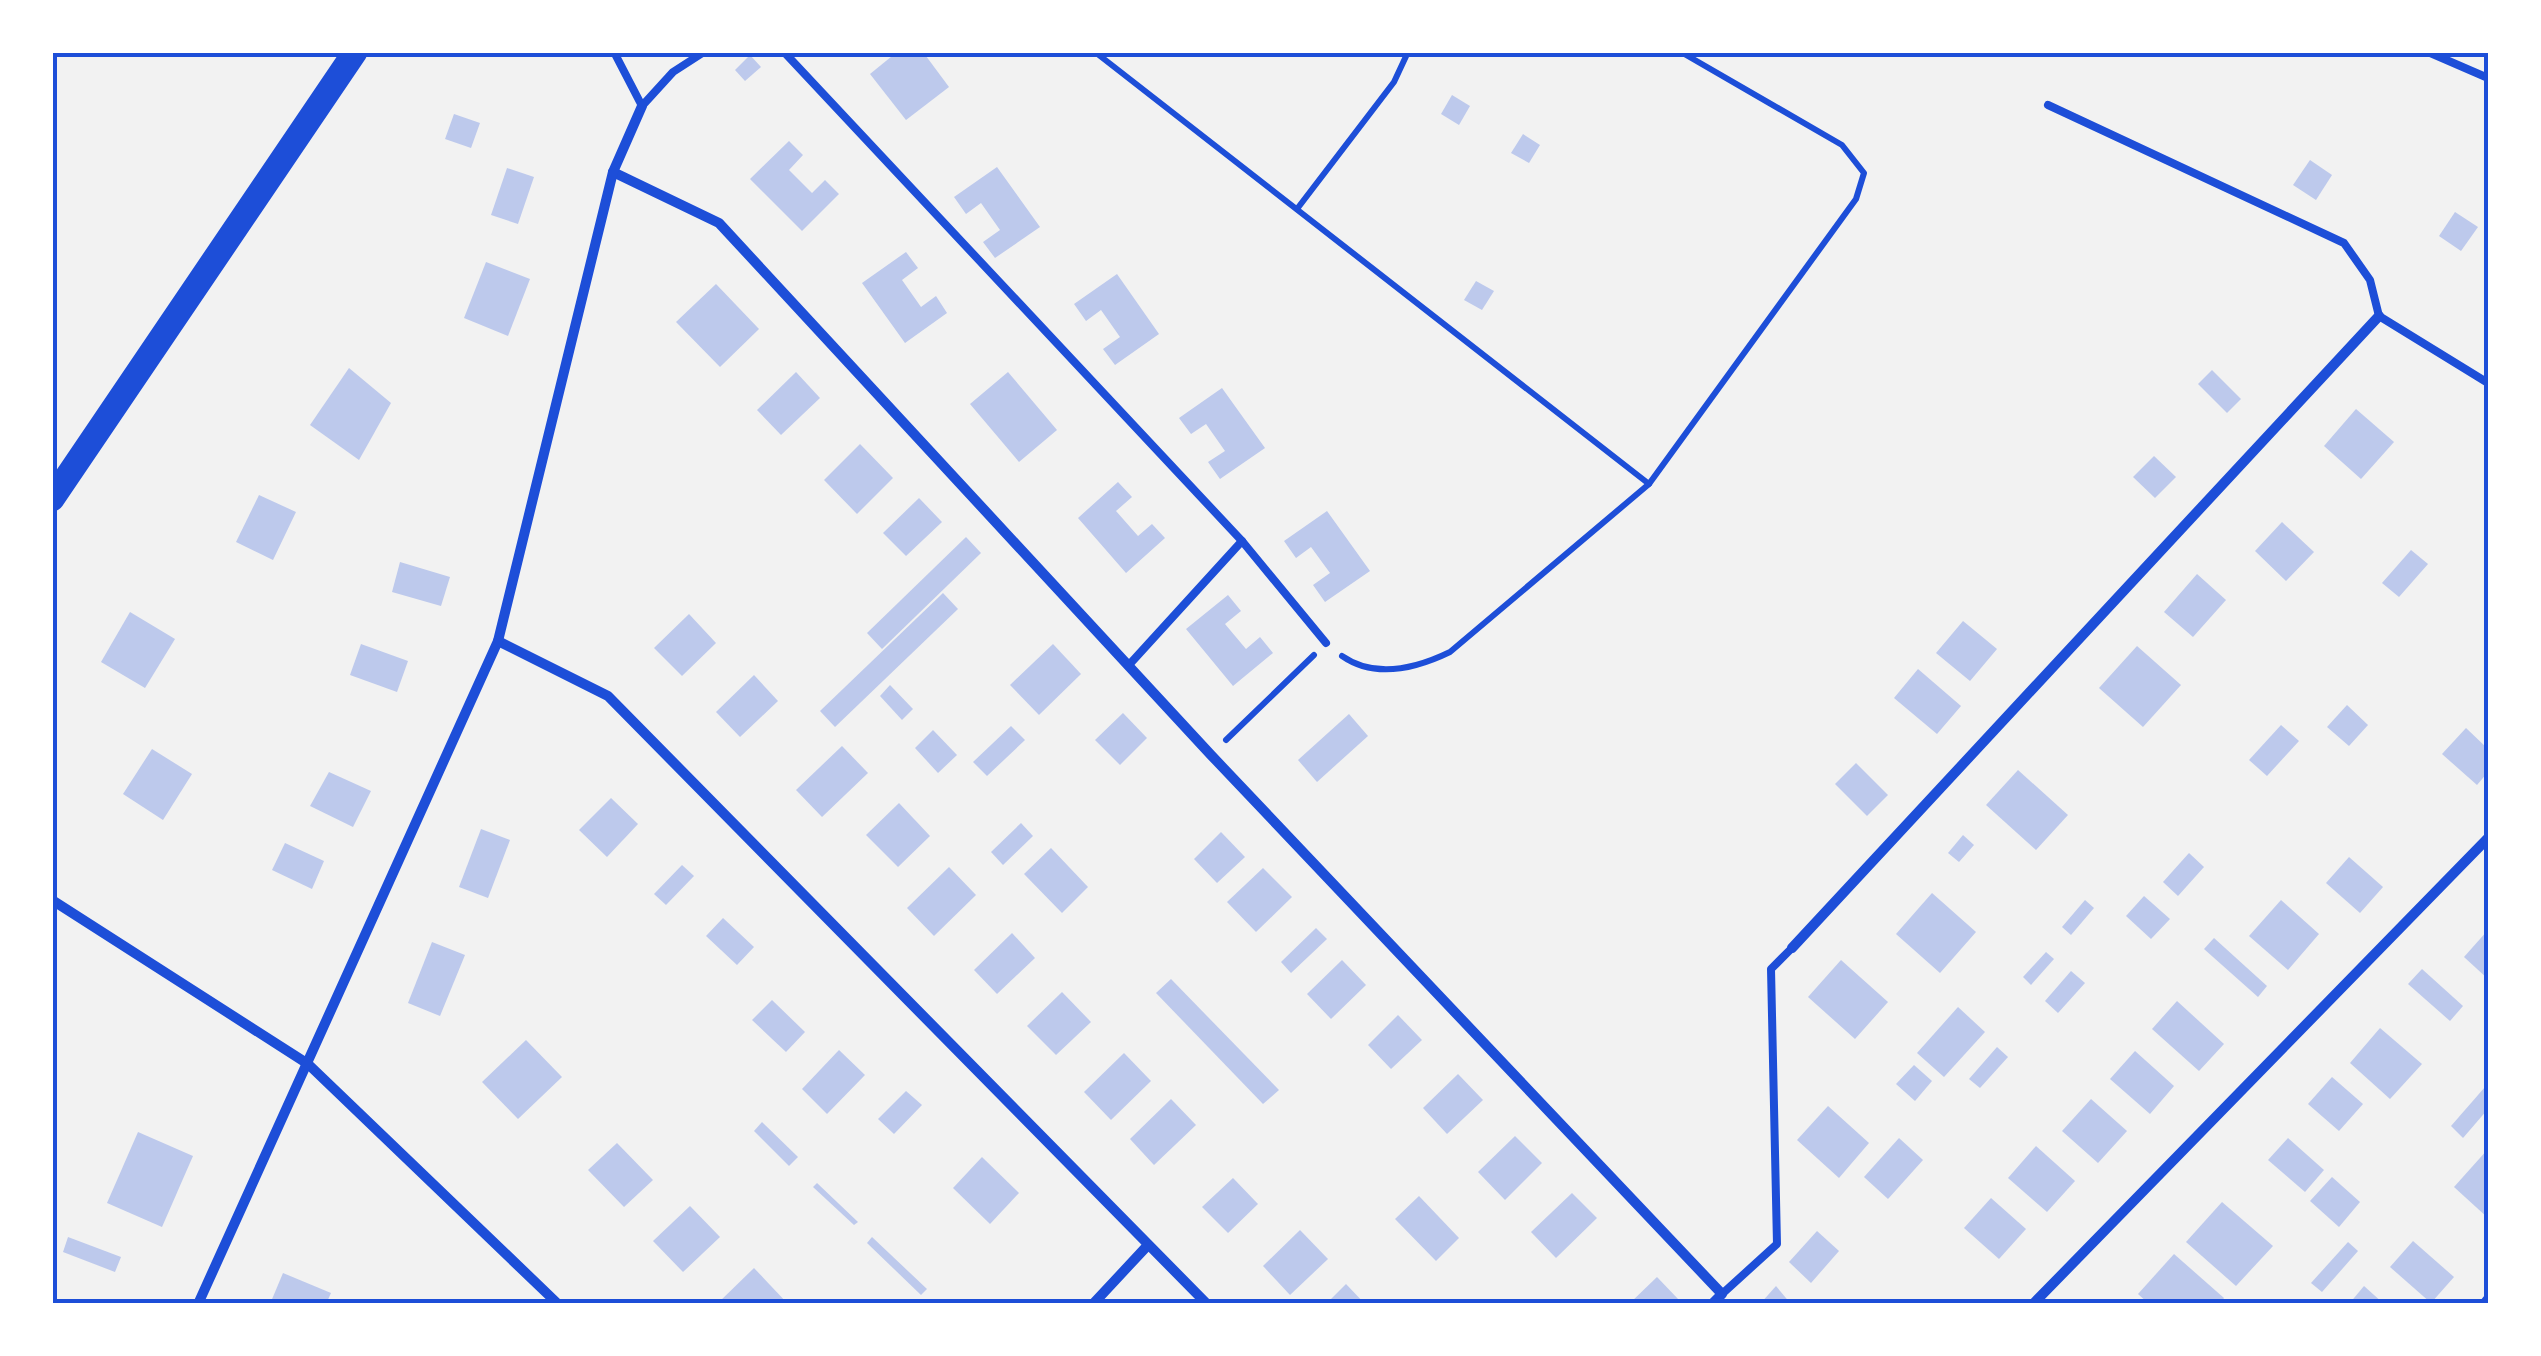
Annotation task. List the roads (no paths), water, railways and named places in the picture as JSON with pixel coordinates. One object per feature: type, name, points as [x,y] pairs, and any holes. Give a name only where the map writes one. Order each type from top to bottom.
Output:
[{"type":"highway","points":[[52,499],[355,52]]},
{"type":"street","points":[[198,1304],[498,641],[613,172],[642,106]]},
{"type":"street","points":[[613,172],[719,224],[1211,755],[1722,1294],[1712,1304]]},
{"type":"street","points":[[1792,948],[2379,316]]},
{"type":"street","points":[[498,641],[608,696],[1207,1304]]},
{"type":"street","points":[[2033,1304],[2488,838]]},
{"type":"street","points":[[52,900],[308,1064],[558,1304]]},
{"type":"street","points":[[1093,1304],[1148,1245]]},
{"type":"lane","points":[[614,52],[642,106],[674,72],[704,52]]},
{"type":"lane","points":[[784,52],[1242,541],[1326,643]]},
{"type":"lane","points":[[2428,52],[2488,78]]},
{"type":"lane","points":[[2048,106],[2344,243],[2370,280],[2379,316],[2488,382]]},
{"type":"lane","points":[[1128,666],[1242,541]]},
{"type":"lane","points":[[1722,1294],[1777,1244],[1771,969],[1792,948]]}]
